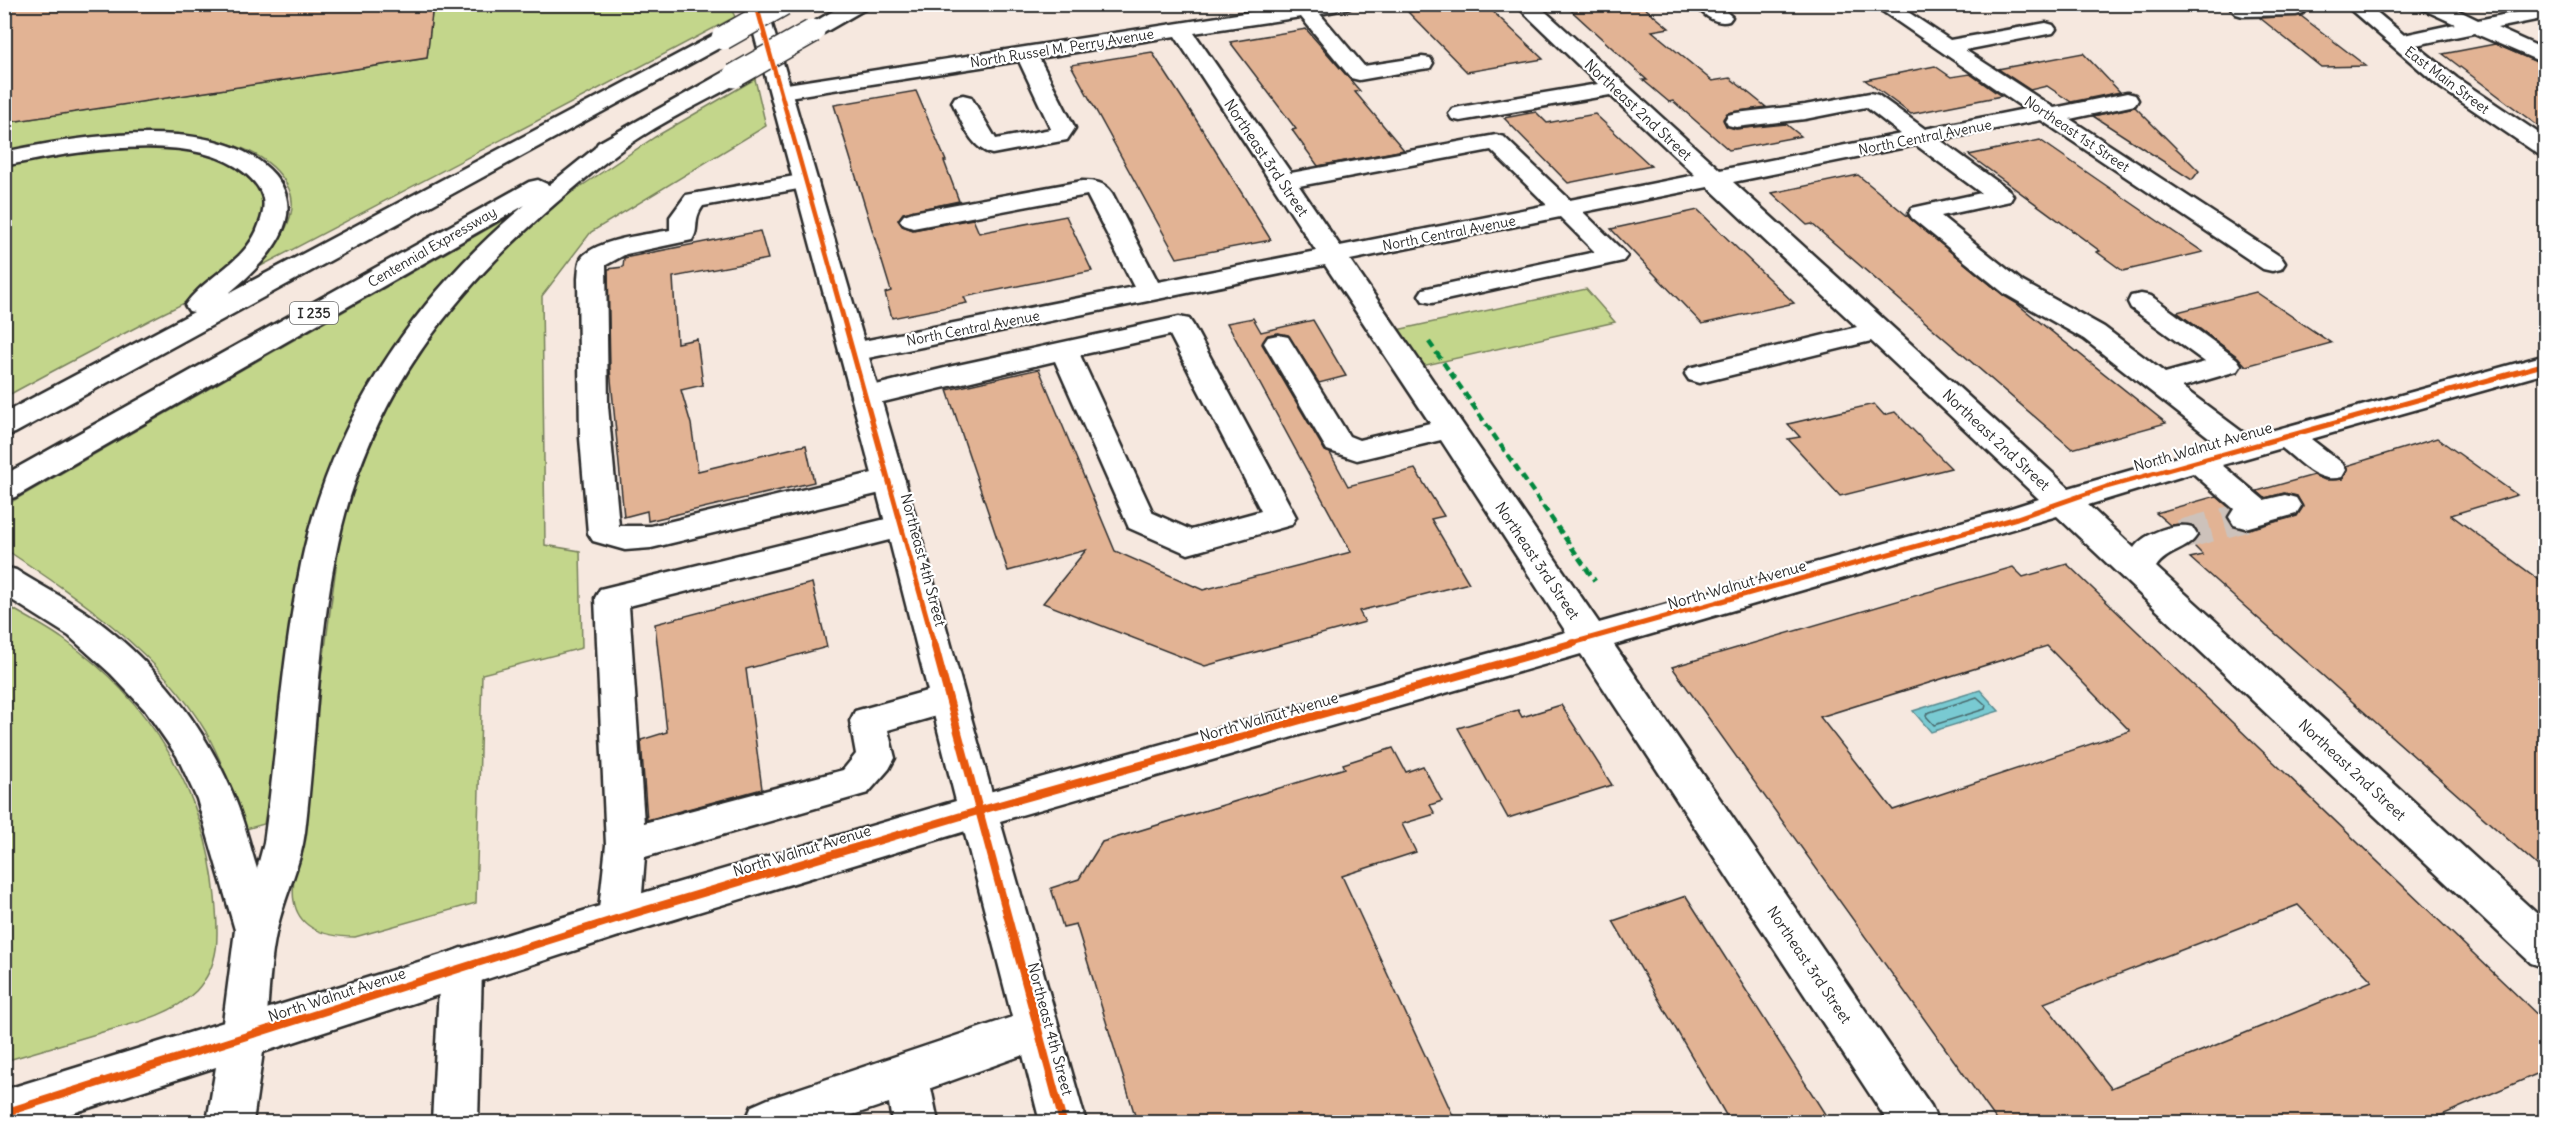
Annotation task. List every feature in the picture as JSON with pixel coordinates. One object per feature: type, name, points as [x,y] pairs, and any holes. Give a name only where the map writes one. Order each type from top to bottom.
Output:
[{"type":"main road","name":"Northeast 4th Street","points":[[756,4],[902,526],[1063,1122]]},
{"type":"main road","points":[[4,426],[783,4]]},
{"type":"main road","name":"Centennial Expressway","points":[[4,489],[860,4]]},
{"type":"main road","name":"North Russel M. Perry Avenue","points":[[782,91],[1343,4]]},
{"type":"main road","name":"Northeast 2nd Street","points":[[1525,4],[2546,949]]},
{"type":"main road","points":[[1705,4],[1722,17]]},
{"type":"main road","name":"Northeast 1st Street","points":[[1882,4],[2272,263]]},
{"type":"main road","points":[[2237,4],[2243,10],[2296,9],[2291,4]]},
{"type":"main road","name":"East Main Street","points":[[2354,4],[2449,83],[2546,149]]},
{"type":"main road","points":[[2427,4],[2546,58]]},
{"type":"main road","points":[[1306,10],[1359,72],[1422,63]]},
{"type":"main road","points":[[2398,42],[2546,12]]},
{"type":"main road","name":"Northeast 3rd Street","points":[[1181,29],[1915,1122]]},
{"type":"main road","points":[[1946,47],[2046,29]]},
{"type":"main road","points":[[963,102],[984,141],[992,147],[1059,135],[1064,128],[1026,53]]},
{"type":"main road","points":[[1460,114],[1614,88]]},
{"type":"main road","points":[[1736,120],[1805,112],[1870,100],[2001,196],[1921,213],[2014,288],[2094,333],[2243,448]]},
{"type":"main road","name":"North Central Avenue","points":[[853,352],[1712,179],[2127,100]]},
{"type":"main road","points":[[230,1122],[256,930],[283,847],[306,646],[327,524],[344,471],[365,418],[402,353],[454,286],[514,226],[624,137]]},
{"type":"main road","points":[[4,159],[113,142],[169,142],[220,150],[242,158],[260,171],[271,184],[277,199],[274,220],[265,241],[252,259],[147,349]]},
{"type":"main road","points":[[1283,182],[1496,142],[1591,231],[1614,256],[1432,295]]},
{"type":"main road","points":[[806,181],[695,200],[683,217],[683,235],[618,248],[594,261],[591,278],[594,409],[599,496],[604,533],[626,539],[651,537],[889,480]]},
{"type":"main road","points":[[914,220],[1082,188],[1093,188],[1100,194],[1150,293]]},
{"type":"main road","points":[[2141,302],[2227,365],[2159,384]]},
{"type":"main road","points":[[866,397],[1064,350],[1179,325],[1280,517],[1188,542],[1140,520],[1064,350]]},
{"type":"main road","points":[[1699,374],[1877,331]]},
{"type":"main road","points":[[1278,343],[1338,443],[1357,450],[1448,429]]},
{"type":"main road","name":"North Walnut Avenue","points":[[4,1113],[619,918],[978,811],[2017,518],[2106,487],[2546,364]]},
{"type":"main road","points":[[2287,436],[2331,470]]},
{"type":"main road","points":[[2198,461],[2263,512]]},
{"type":"main road","points":[[619,918],[626,845],[612,598],[902,526]]},
{"type":"main road","points":[[2137,570],[2150,550],[2181,535]]},
{"type":"main road","points":[[4,579],[81,627],[123,664],[158,700],[192,748],[216,799],[256,930]]},
{"type":"main road","points":[[626,845],[855,782],[876,758],[868,721],[948,699]]},
{"type":"main road","points":[[455,1122],[461,968]]},
{"type":"main road","points":[[768,1122],[1037,1029]]},
{"type":"main road","points":[[906,1075],[915,1122]]},
{"type":"green space","points":[[729,4],[735,17],[261,266],[258,265],[272,250],[285,230],[292,209],[292,199],[289,189],[274,168],[252,153],[215,140],[187,138],[5,154],[4,123],[427,58],[433,5]]},
{"type":"green space","points":[[755,79],[766,126],[591,232],[542,296],[545,545],[580,551],[582,648],[482,674],[476,903],[355,937],[326,934],[309,926],[297,911],[294,901],[294,876],[340,538],[350,495],[365,450],[389,396],[452,301],[567,190],[574,191],[655,137]]},
{"type":"green space","points":[[141,147],[207,154],[223,159],[251,176],[260,189],[264,202],[259,229],[252,242],[233,267],[200,295],[5,397],[5,164],[83,150]]},
{"type":"green space","points":[[512,215],[517,216],[463,263],[413,321],[362,397],[341,438],[314,518],[264,824],[246,829],[218,756],[187,703],[142,652],[116,629],[61,587],[5,549],[4,506]]},
{"type":"green space","points":[[1586,289],[1615,322],[1422,366],[1397,330]]},
{"type":"green space","points":[[5,604],[56,634],[94,663],[147,719],[168,751],[199,821],[209,858],[215,897],[217,935],[210,969],[196,991],[186,1000],[136,1023],[5,1061]]},
{"type":"water","points":[[1980,690],[1999,711],[1931,732],[1913,711]]},
{"type":"building","points":[[4,4],[433,4],[427,58],[4,123]]},
{"type":"building","points":[[1454,4],[1485,4],[1543,59],[1467,72],[1408,12]]},
{"type":"building","points":[[1564,4],[1640,4],[1669,28],[1652,31],[1712,81],[1730,78],[1766,107],[1727,113],[1723,119],[1726,126],[1736,129],[1786,124],[1801,136],[1729,150],[1673,101],[1669,102],[1643,80],[1647,80]]},
{"type":"building","points":[[2301,16],[2366,66],[2321,67],[2260,18]]},
{"type":"building","points":[[1306,29],[1360,91],[1355,92],[1404,150],[1318,166],[1292,130],[1296,129],[1230,42]]},
{"type":"building","points":[[2495,44],[2546,66],[2546,132],[2443,54]]},
{"type":"building","points":[[1152,52],[1271,240],[1177,258],[1071,65]]},
{"type":"building","points":[[2083,53],[2120,92],[2071,102],[2047,86],[2030,90],[1998,69]]},
{"type":"building","points":[[1935,66],[1951,77],[1970,74],[2001,96],[1911,114],[1865,80]]},
{"type":"building","points":[[916,91],[946,161],[944,161],[959,201],[903,213],[898,220],[902,226],[913,230],[973,219],[979,233],[1066,216],[1092,271],[964,297],[967,303],[892,318],[885,293],[891,291],[834,105]]},
{"type":"building","points":[[2135,107],[2199,171],[2192,180],[2093,116]]},
{"type":"building","points":[[1536,112],[1547,123],[1595,114],[1651,166],[1568,183],[1504,118]]},
{"type":"building","points":[[2040,140],[2203,252],[2123,271],[2097,252],[2100,251],[1969,155]]},
{"type":"building","points":[[1858,175],[2004,296],[2016,303],[2166,423],[2072,449],[1812,224],[1807,225],[1772,193]]},
{"type":"building","points":[[1698,210],[1794,303],[1702,324],[1611,229]]},
{"type":"building","points":[[760,231],[768,259],[673,277],[677,343],[697,339],[703,385],[681,390],[691,424],[698,471],[806,445],[814,482],[648,521],[647,511],[624,517],[610,369],[608,269],[623,267],[624,258]]},
{"type":"building","points":[[2256,292],[2331,343],[2246,366],[2238,357],[2177,312]]},
{"type":"building","points":[[1253,318],[1261,332],[1313,320],[1346,376],[1319,383],[1288,335],[1278,333],[1268,335],[1262,344],[1325,451],[1330,453],[1348,486],[1415,469],[1444,516],[1431,519],[1469,583],[1359,611],[1365,622],[1205,666],[1043,603],[1086,550],[1008,571],[947,390],[1039,369],[1115,551],[1203,590],[1351,552],[1227,323]]},
{"type":"building","points":[[1874,404],[1884,415],[1895,412],[1951,468],[1840,496],[1788,439],[1800,437],[1788,424]]},
{"type":"building","points":[[2437,438],[2517,495],[2451,515],[2546,585],[2546,873],[2190,558],[2203,555],[2192,544],[2199,535],[2194,526],[2170,525],[2156,513],[2216,496],[2231,509],[2227,518],[2232,526],[2246,530],[2297,516],[2303,507],[2297,496],[2284,493],[2265,498],[2257,491],[2314,475],[2325,480],[2342,479],[2348,471],[2346,466]]},
{"type":"building","points":[[2067,564],[2546,1023],[2546,1070],[2426,1122],[1998,1122],[1672,667],[2013,567],[2023,577]],"holes":[[[2047,646],[2130,731],[1893,810],[1820,717]],[[2298,905],[2372,981],[2111,1088],[2044,1003]]]},
{"type":"building","points":[[812,583],[827,647],[746,669],[762,789],[647,820],[641,740],[667,732],[655,624]]},
{"type":"building","points":[[1561,705],[1612,785],[1508,818],[1458,728],[1518,710],[1522,717]]},
{"type":"building","points":[[1393,748],[1406,772],[1423,766],[1442,801],[1430,805],[1435,814],[1402,824],[1416,852],[1342,876],[1456,1122],[1137,1122],[1076,924],[1063,927],[1051,888],[1079,879],[1102,842],[1345,768],[1343,764]]},
{"type":"building","points":[[1686,896],[1830,1122],[1730,1122],[1613,921]]},
{"type":"tunnel","points":[[2181,535],[2245,517]]},
{"type":"marked path","points":[[1429,342],[1595,581]]},
{"type":"cycle path","points":[[756,4],[902,526],[1063,1122]]},
{"type":"cycle path","points":[[4,1113],[619,918],[978,811],[2017,518],[2106,487],[2546,364]]}]
